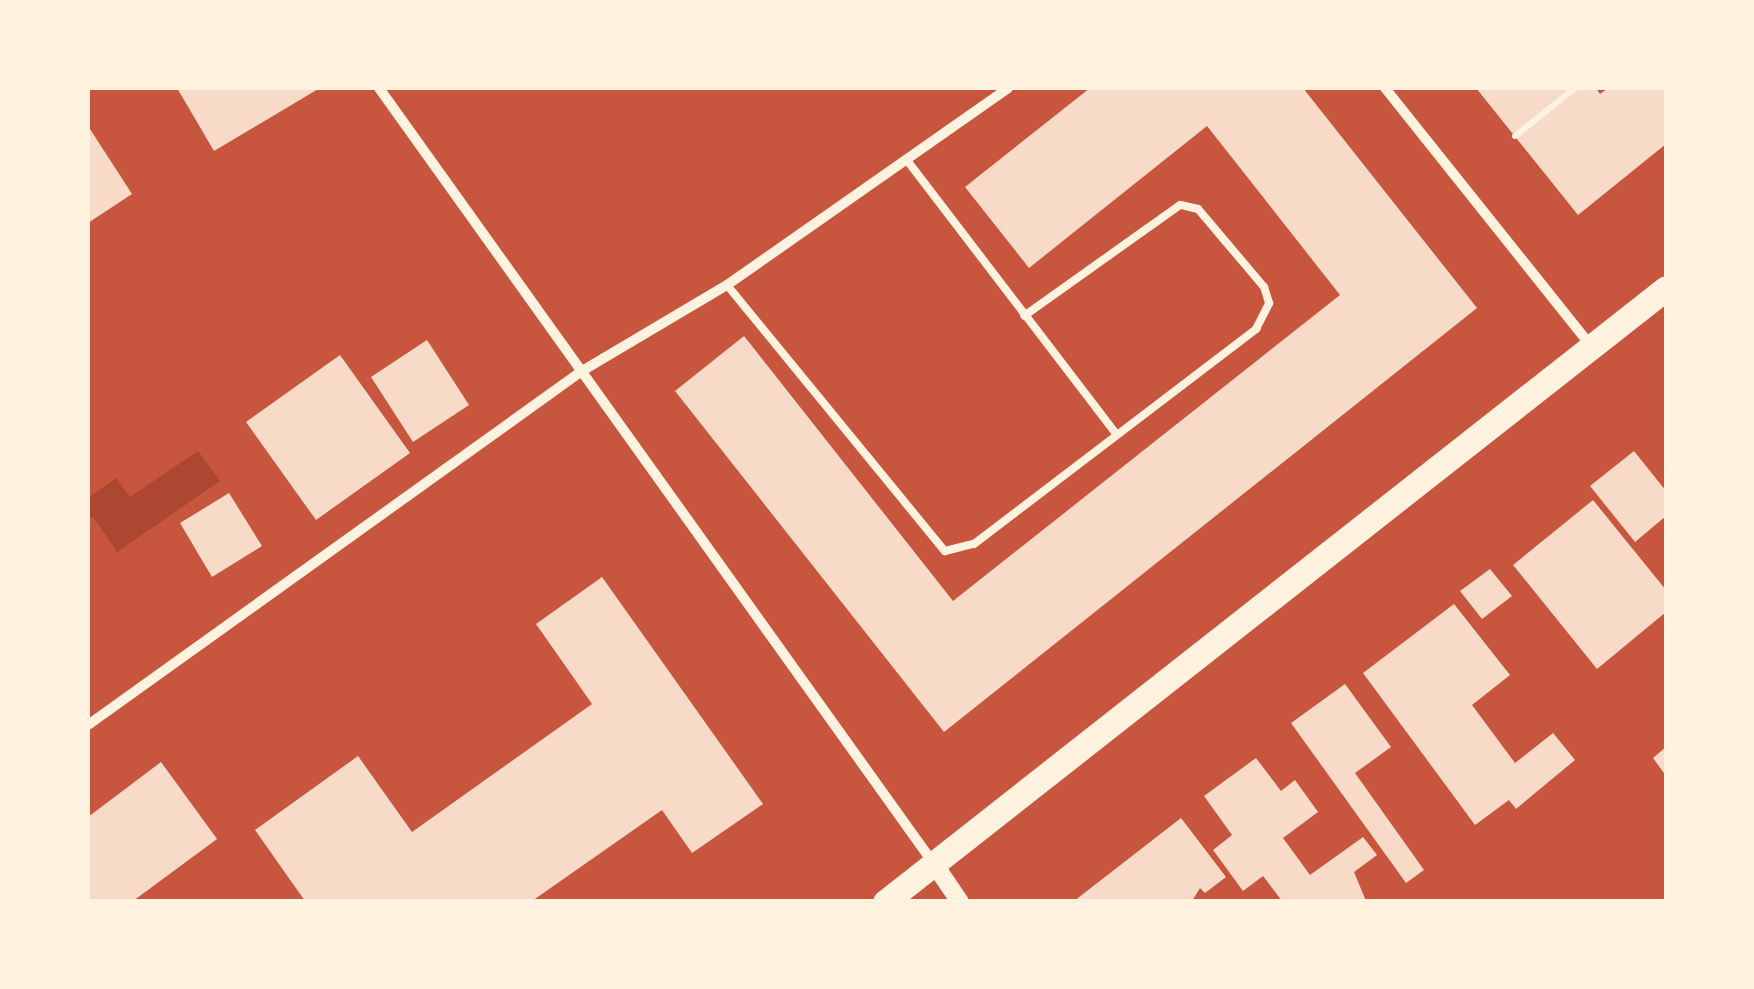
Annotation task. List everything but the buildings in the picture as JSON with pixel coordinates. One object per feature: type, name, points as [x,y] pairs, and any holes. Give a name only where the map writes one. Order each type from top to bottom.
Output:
[{"type":"main road","points":[[885,902],[1665,292]]},
{"type":"street","points":[[379,88],[960,902]]},
{"type":"street","points":[[88,725],[582,372],[727,285],[1008,88]]},
{"type":"street","points":[[1386,88],[1592,346]]},
{"type":"lane","points":[[906,159],[1116,434]]},
{"type":"lane","points":[[727,285],[945,550],[974,544],[1256,329],[1267,315],[1264,288],[1198,208],[1180,205],[1024,316]]},
{"type":"path","points":[[1515,136],[1575,88]]},
{"type":"shaded area","points":[[198,451],[220,481],[117,552],[93,517],[88,520],[88,498],[116,478],[130,497]]}]
